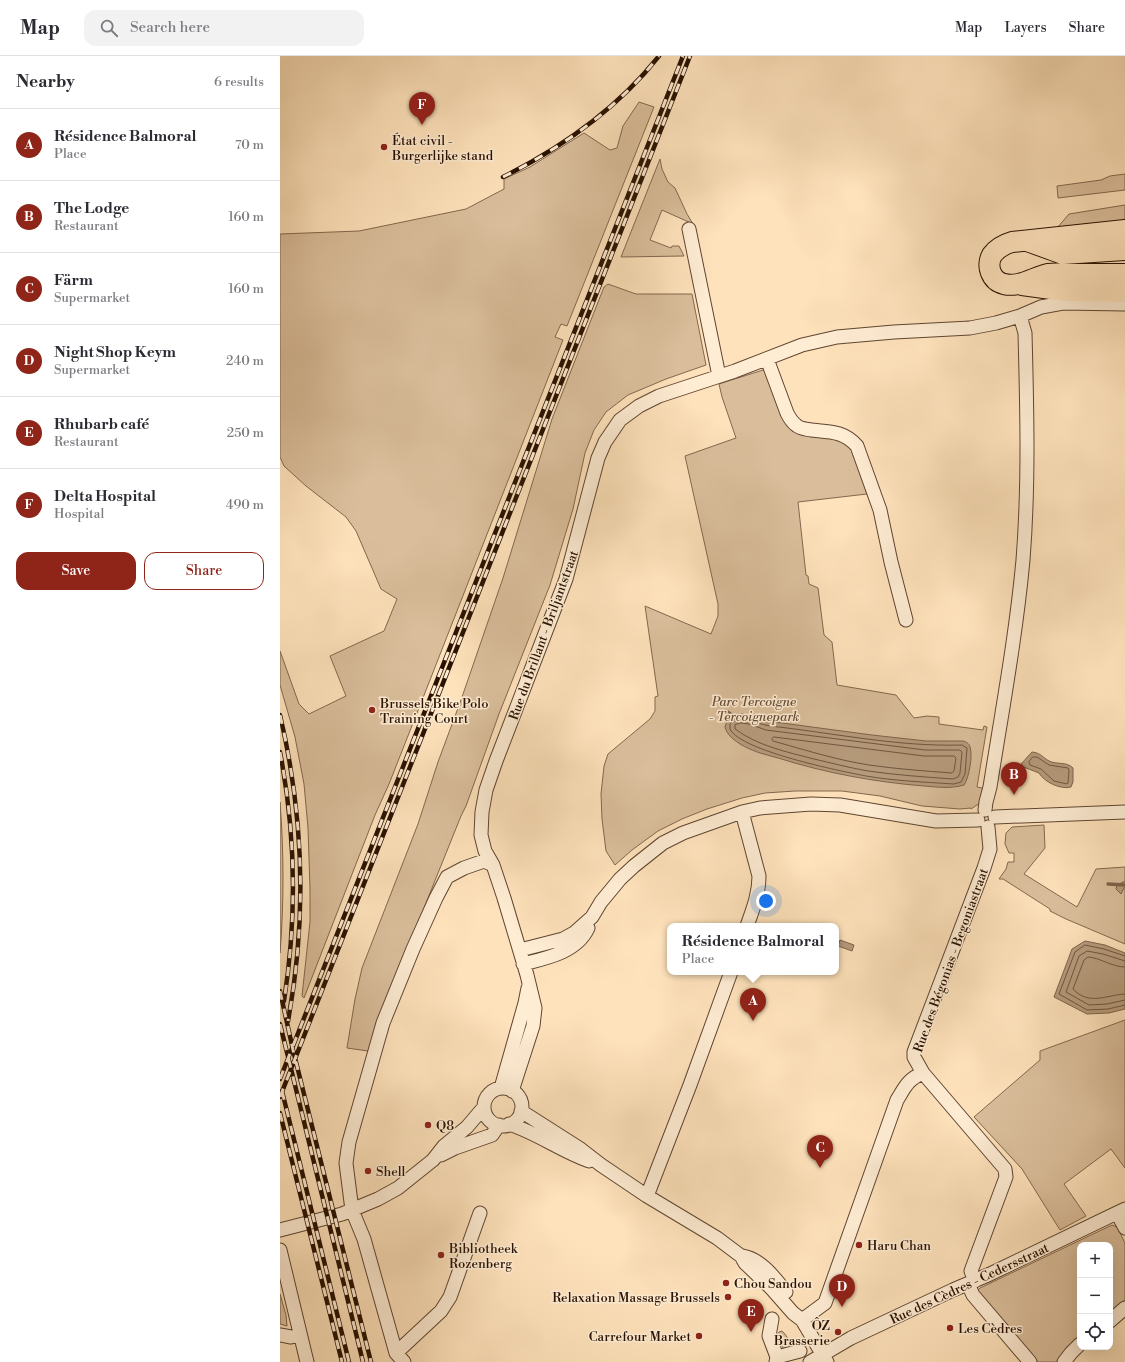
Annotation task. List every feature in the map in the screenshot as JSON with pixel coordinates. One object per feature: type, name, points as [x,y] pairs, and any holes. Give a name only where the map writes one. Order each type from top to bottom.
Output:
[{"type":"highway","points":[[1125,230],[1023,240],[1005,244],[999,248],[992,256],[990,261],[990,272],[997,281],[1006,285],[1016,284],[1049,274],[1125,274]]},
{"type":"highway","points":[[1023,240],[1063,254],[1125,250]]},
{"type":"highway","points":[[1016,284],[1066,291],[1125,292]]},
{"type":"street","points":[[689,229],[719,376]]},
{"type":"street","name":"Rue du Brillant - Briljantstraat","points":[[507,1090],[533,1026],[535,1008],[520,950],[493,865],[493,849],[489,834],[482,820],[482,812],[486,790],[491,775],[567,574],[598,458],[604,442],[620,420],[639,406],[659,396],[735,371],[802,345],[837,337],[970,328],[996,323],[1020,316],[1041,307],[1063,303],[1125,304]]},
{"type":"street","name":"Rue des Bégonias - Begoniastraat","points":[[802,1320],[825,1303],[897,1100],[908,1082],[912,1078],[923,1073],[914,1057],[915,1047],[990,850],[986,818],[986,802],[990,787],[1017,612],[1023,559],[1027,474],[1025,333],[1020,316]]},
{"type":"street","points":[[767,359],[791,421],[802,428],[839,434],[850,438],[857,446],[880,510],[891,562],[906,620]]},
{"type":"street","points":[[523,964],[562,952],[574,945],[587,930],[592,917],[601,902],[620,879],[649,854],[683,833],[742,812],[760,808],[811,804],[840,805],[936,821],[1125,812]]},
{"type":"street","points":[[742,812],[759,876],[756,901],[748,923]]},
{"type":"street","points":[[400,1358],[364,1239],[352,1210],[346,1163],[349,1142],[383,1023],[433,905],[447,877],[464,868],[484,861],[493,865]]},
{"type":"street","points":[[520,950],[563,939],[574,933],[592,917]]},
{"type":"street","points":[[647,1196],[690,1085],[730,975]]},
{"type":"street","points":[[923,1073],[1005,1170],[1006,1177],[971,1271],[971,1282],[973,1295],[1030,1362]]},
{"type":"street","points":[[280,1230],[342,1214],[378,1199],[398,1188],[433,1160],[455,1148],[492,1135],[504,1125],[516,1119],[521,1111],[520,1101],[517,1096],[507,1090],[496,1090],[489,1094],[484,1107],[467,1126],[444,1146],[433,1160]]},
{"type":"street","points":[[484,1107],[488,1118],[494,1124],[525,1129],[574,1155],[601,1165]]},
{"type":"street","points":[[521,1111],[579,1148],[601,1165],[647,1196],[717,1238],[741,1256],[749,1257],[764,1267],[789,1295],[800,1311],[802,1320],[825,1358]]},
{"type":"street","points":[[1121,1211],[1125,1228]]},
{"type":"street","name":"Rue des Cèdres - Cedersstraat","points":[[810,1362],[825,1358],[851,1338],[1121,1211]]},
{"type":"street","points":[[400,1358],[441,1311],[450,1297],[480,1213]]},
{"type":"street","points":[[280,1250],[307,1362]]},
{"type":"street","points":[[1113,1318],[1125,1308]]},
{"type":"street","points":[[772,1318],[770,1336],[776,1360],[800,1351]]},
{"type":"street","points":[[280,1335],[291,1337],[300,1335]]},
{"type":"street","points":[[1064,1362],[1077,1347]]},
{"type":"green space","points":[[639,102],[654,107],[567,326],[561,324],[555,337],[563,340],[304,998],[302,996],[310,922],[308,828],[304,784],[295,737],[280,685],[280,651],[299,704],[309,714],[346,696],[330,656],[384,631],[397,599],[381,589],[356,531],[346,517],[306,486],[284,466],[280,457],[280,234],[359,231],[466,209],[504,189],[504,179],[530,167],[584,133],[610,150],[617,148],[623,126]]},
{"type":"green space","points":[[660,159],[662,169],[668,182],[675,188],[693,224],[662,210],[650,240],[671,248],[672,246],[679,246],[684,256],[621,257]]},
{"type":"green space","points":[[1125,174],[1125,190],[1058,198],[1057,186],[1101,180],[1110,176]]},
{"type":"green space","points":[[1125,205],[1125,221],[1057,228],[1069,214]]},
{"type":"green space","points":[[608,284],[636,294],[692,294],[706,365],[666,379],[628,395],[606,412],[594,430],[585,453],[573,509],[550,585],[499,714],[466,806],[407,950],[368,1051],[347,1048],[362,968],[418,824],[438,762],[461,700],[503,578],[552,419],[604,287]]},
{"type":"green space","name":"Parc Tercoigne - Tercoignepark","points":[[763,370],[766,372],[783,417],[848,444],[854,453],[867,494],[798,502],[806,575],[808,576],[809,584],[818,588],[824,635],[832,642],[837,685],[896,695],[914,718],[927,716],[939,717],[939,724],[983,730],[984,726],[987,727],[977,787],[986,789],[980,803],[971,809],[922,806],[880,796],[842,791],[795,791],[765,793],[742,798],[682,819],[658,831],[632,850],[615,865],[606,851],[602,819],[601,794],[604,766],[608,754],[650,719],[655,711],[655,697],[658,696],[645,606],[711,634],[718,616],[718,604],[685,456],[736,438],[719,384]]},
{"type":"green space","points":[[280,802],[283,878],[280,953]]},
{"type":"green space","points":[[1044,825],[1045,848],[1024,874],[1077,907],[1096,869],[1125,867],[1125,944],[1050,911],[1050,909],[1003,879],[999,879],[1006,869],[1008,862],[1014,862],[1014,853],[1009,853],[1005,844],[1006,833],[1012,827]]},
{"type":"green space","points":[[1125,1020],[1125,1168],[1111,1149],[1064,1184],[1086,1216],[1060,1230],[1022,1169],[974,1117],[1040,1060],[1040,1051]]},
{"type":"green space","points":[[1112,1225],[1117,1227],[1125,1243],[1125,1300],[1113,1310],[1113,1242],[1077,1242],[1077,1339],[1066,1349],[1057,1362],[1036,1362],[980,1294],[978,1290]]},
{"type":"green space","points":[[280,1294],[286,1315],[287,1326],[280,1324]]},
{"type":"green space","points":[[782,1331],[796,1349],[785,1352],[777,1335]]},
{"type":"water","points":[[740,714],[749,715],[767,721],[872,735],[926,741],[963,741],[969,745],[971,751],[969,772],[964,785],[944,787],[868,779],[814,768],[760,753],[734,740],[727,732],[725,727],[730,718]]},
{"type":"water","points":[[1032,752],[1039,754],[1049,761],[1064,764],[1073,768],[1073,782],[1071,787],[1067,788],[1053,784],[1039,773],[1021,766],[1021,764]]},
{"type":"water","points":[[1125,881],[1125,886],[1121,894],[1116,889],[1117,885]]},
{"type":"water","points":[[840,940],[854,945],[852,951],[839,946]]},
{"type":"water","points":[[1085,941],[1105,945],[1125,953],[1125,1009],[1109,1013],[1087,1014],[1054,997],[1072,949]]},
{"type":"waterway","points":[[726,711],[736,718]]},
{"type":"waterway","points":[[1108,884],[1125,885]]},
{"type":"railway","points":[[503,177],[547,153],[588,125],[625,93],[659,56]]},
{"type":"railway","points":[[280,1079],[683,56]]},
{"type":"railway","points":[[280,1097],[690,56]]},
{"type":"railway","points":[[280,715],[294,792],[300,868],[298,944],[288,1021]]},
{"type":"railway","points":[[280,752],[289,814],[293,876],[291,939],[284,1001]]},
{"type":"railway","points":[[280,991],[293,1050],[371,1362]]},
{"type":"railway","points":[[280,1024],[363,1362]]},
{"type":"railway","points":[[282,1091],[349,1362]]},
{"type":"railway","points":[[280,1113],[342,1362]]},
{"type":"place","name":"Delta Hospital","points":[[422,125]]},
{"type":"place","name":"État civil - Burgerlijke stand","points":[[384,147]]},
{"type":"place","name":"Brussels Bike Polo Training Court","points":[[372,710]]},
{"type":"place","name":"The Lodge","points":[[1014,795]]},
{"type":"place","name":"Résidence Balmoral","points":[[753,1021]]},
{"type":"place","name":"Q8","points":[[428,1125]]},
{"type":"place","name":"Färm","points":[[820,1168]]},
{"type":"place","name":"Shell","points":[[368,1171]]},
{"type":"place","name":"Haru Chan","points":[[859,1245]]},
{"type":"place","name":"Bibliotheek Rozenberg","points":[[441,1255]]},
{"type":"place","name":"Chou Sandou","points":[[726,1283]]},
{"type":"place","name":"Relaxation Massage Brussels","points":[[728,1297]]},
{"type":"place","name":"Night Shop Keym","points":[[842,1307]]},
{"type":"place","name":"Les Cèdres","points":[[950,1328]]},
{"type":"place","name":"Rhubarb café","points":[[751,1332]]},
{"type":"place","name":"ÔZ Brasserie","points":[[838,1332]]},
{"type":"place","name":"Carrefour Market","points":[[699,1336]]}]
